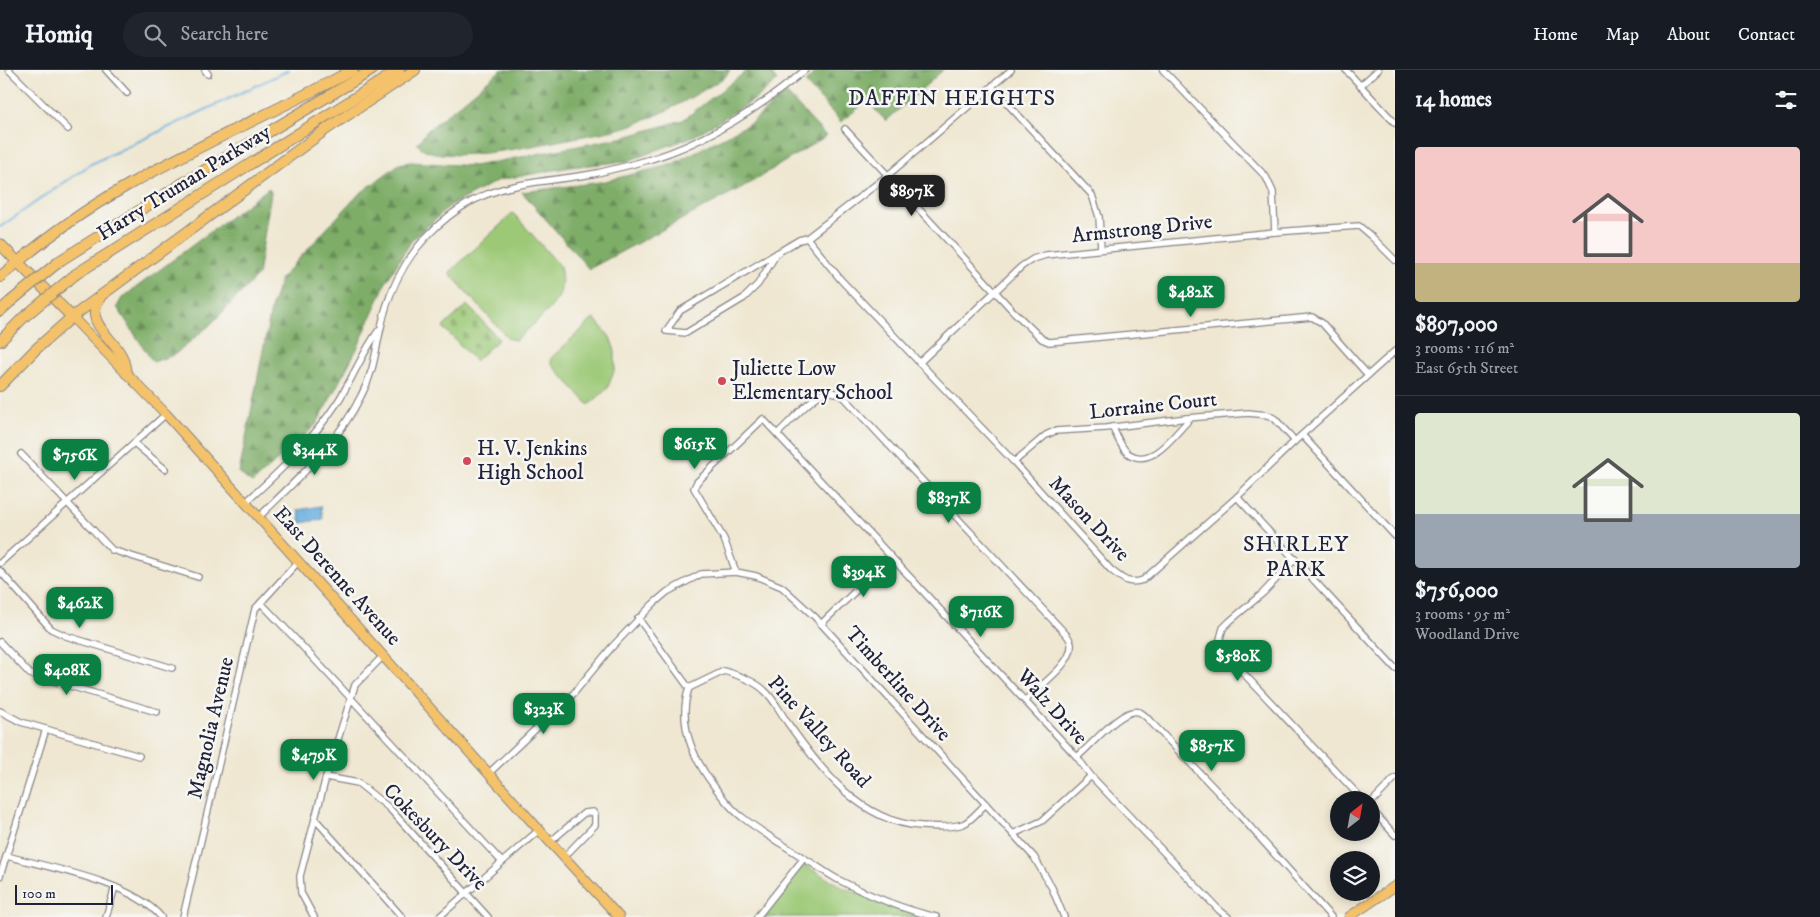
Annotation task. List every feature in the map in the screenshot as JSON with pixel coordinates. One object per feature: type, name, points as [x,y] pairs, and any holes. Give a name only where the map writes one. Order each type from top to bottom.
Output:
[{"type":"highway","points":[[0,277],[17,262],[82,214],[121,188],[171,161],[292,103],[353,70]]},
{"type":"highway","name":"Harry Truman Parkway","points":[[0,311],[61,260],[180,185],[372,70]]},
{"type":"highway","name":"Harry Truman Parkway","points":[[0,341],[24,317],[76,274],[399,70]]},
{"type":"highway","points":[[0,386],[35,350],[72,317],[328,128],[415,70]]},
{"type":"highway","name":"East Derenne Avenue","points":[[1,246],[72,317]]},
{"type":"highway","points":[[102,295],[95,306],[95,319],[99,327],[122,355],[126,374]]},
{"type":"main road","name":"East Derenne Avenue","points":[[72,317],[166,414],[488,774],[619,917]]},
{"type":"main road","points":[[1349,917],[1395,886]]},
{"type":"street","points":[[9,70],[68,129]]},
{"type":"street","points":[[106,70],[127,93]]},
{"type":"street","points":[[258,518],[326,450],[341,431],[361,396],[374,367],[380,328],[388,298],[414,250],[435,227],[471,201],[498,189],[592,174],[639,163],[687,147],[715,133],[770,99],[805,70]]},
{"type":"street","points":[[777,253],[758,284],[744,298],[686,333],[666,331],[680,311],[777,253],[799,240],[807,238],[888,176],[1011,70]]},
{"type":"street","points":[[1163,70],[1266,177],[1273,192],[1275,232]]},
{"type":"street","points":[[1346,70],[1395,123]]},
{"type":"street","points":[[1360,86],[1378,70]]},
{"type":"street","points":[[992,87],[1092,195],[1099,217],[1101,249]]},
{"type":"street","points":[[845,129],[1042,339],[1049,342],[1312,317],[1322,323],[1368,375]]},
{"type":"street","name":"Armstrong Drive","points":[[919,363],[1022,266],[1033,259],[1046,255],[1275,232],[1359,226],[1395,260]]},
{"type":"street","name":"Mason Drive","points":[[807,238],[841,280],[1014,462],[1111,570],[1126,581],[1134,583],[1143,580],[1237,498],[1295,441],[1395,351]]},
{"type":"street","points":[[245,503],[297,454],[320,427],[338,402],[380,328]]},
{"type":"street","points":[[777,434],[817,396],[826,392],[836,392],[845,398],[1056,623],[1069,638],[1072,645],[1069,655],[1051,678],[1025,701]]},
{"type":"street","points":[[0,563],[166,414]]},
{"type":"street","name":"Lorraine Court","points":[[1014,462],[1050,433],[1187,418],[1248,414],[1268,415],[1274,418],[1295,441]]},
{"type":"street","points":[[1112,427],[1128,454],[1145,458],[1158,450],[1187,422],[1187,418]]},
{"type":"street","name":"Walz Drive","points":[[736,572],[724,539],[694,488],[697,482],[763,420],[1077,757],[1090,776],[1219,910],[1228,917]]},
{"type":"street","points":[[1302,435],[1395,536]]},
{"type":"street","points":[[134,443],[165,469]]},
{"type":"street","points":[[21,454],[112,550],[198,577]]},
{"type":"street","points":[[1237,498],[1395,668]]},
{"type":"street","points":[[822,624],[891,557]]},
{"type":"street","points":[[1295,559],[1263,593],[1223,628],[1220,639],[1225,652],[1246,676],[1355,791]]},
{"type":"street","name":"Magnolia Avenue","points":[[183,917],[255,609],[298,562]]},
{"type":"street","points":[[0,571],[52,629],[66,636],[172,668]]},
{"type":"street","name":"Timberline Drive","points":[[488,774],[574,693],[638,618],[667,592],[701,574],[736,572],[756,576],[782,587],[822,624],[1034,856],[1052,888],[1064,917]]},
{"type":"street","points":[[261,603],[318,662],[350,699],[502,862]]},
{"type":"street","points":[[638,618],[689,688],[684,710],[689,742],[701,768],[723,798],[740,816],[779,844],[836,878],[918,913],[936,917]]},
{"type":"street","points":[[0,642],[30,674],[157,712]]},
{"type":"street","points":[[314,917],[301,894],[300,876],[326,777],[354,685],[383,656]]},
{"type":"street","name":"Pine Valley Road","points":[[689,688],[724,671],[740,676],[765,690],[812,756],[843,790],[871,811],[894,820],[913,825],[941,827],[964,824],[986,804]]},
{"type":"street","points":[[0,711],[21,722],[139,756]]},
{"type":"street","points":[[1077,757],[1114,722],[1128,713],[1139,712],[1151,722],[1235,810],[1331,917]]},
{"type":"street","points":[[0,876],[46,729]]},
{"type":"street","points":[[1013,834],[1042,821],[1090,776]]},
{"type":"street","name":"Cokesbury Drive","points":[[326,777],[358,783],[389,808],[488,917]]},
{"type":"street","points":[[1380,794],[1395,778]]},
{"type":"street","points":[[550,842],[584,813],[593,812],[595,815],[595,825],[564,856]]},
{"type":"street","points":[[1380,818],[1395,835]]},
{"type":"street","points":[[315,819],[402,917]]},
{"type":"street","points":[[439,917],[539,830]]},
{"type":"street","points":[[7,856],[103,882],[130,893],[156,911],[161,917]]},
{"type":"street","points":[[757,917],[804,858]]},
{"type":"street","points":[[106,917],[115,887]]},
{"type":"green space","points":[[501,70],[730,70],[725,77],[677,105],[652,117],[614,130],[517,149],[467,154],[445,154],[428,151],[417,144],[428,130]]},
{"type":"green space","points":[[748,70],[769,70],[777,81],[754,100],[694,136],[628,161],[570,167],[499,180],[451,205],[412,240],[386,282],[357,349],[316,425],[252,483],[239,473],[272,305],[281,278],[358,195],[399,164],[410,162],[474,166],[625,137],[683,120]]},
{"type":"green space","points":[[819,70],[943,70],[886,121],[867,101],[841,122],[805,82]]},
{"type":"green space","points":[[786,93],[826,136],[750,183],[589,269],[522,192],[601,182],[670,165],[751,123]]},
{"type":"green space","points":[[269,188],[271,192],[258,275],[210,325],[174,355],[153,362],[117,307],[122,298]]},
{"type":"green space","points":[[513,213],[560,266],[562,278],[561,290],[555,303],[516,340],[509,339],[449,273]]},
{"type":"green space","points":[[467,305],[499,339],[475,361],[443,327]]},
{"type":"green space","points":[[594,318],[610,337],[615,351],[615,369],[607,389],[589,405],[551,364],[551,358]]},
{"type":"green space","points":[[803,866],[842,887],[888,905],[929,917],[762,917]]},
{"type":"water","points":[[321,506],[323,519],[301,523],[298,510]]},
{"type":"waterway","points":[[0,227],[91,164],[289,70]]},
{"type":"place","name":"Juliette Low Elementary School","points":[[722,381]]},
{"type":"place","name":"H. V. Jenkins High School","points":[[467,461]]},
{"type":"district","name":"DAFFIN HEIGHTS","points":[[952,98]]},
{"type":"district","name":"SHIRLEY PARK","points":[[1296,556]]}]
